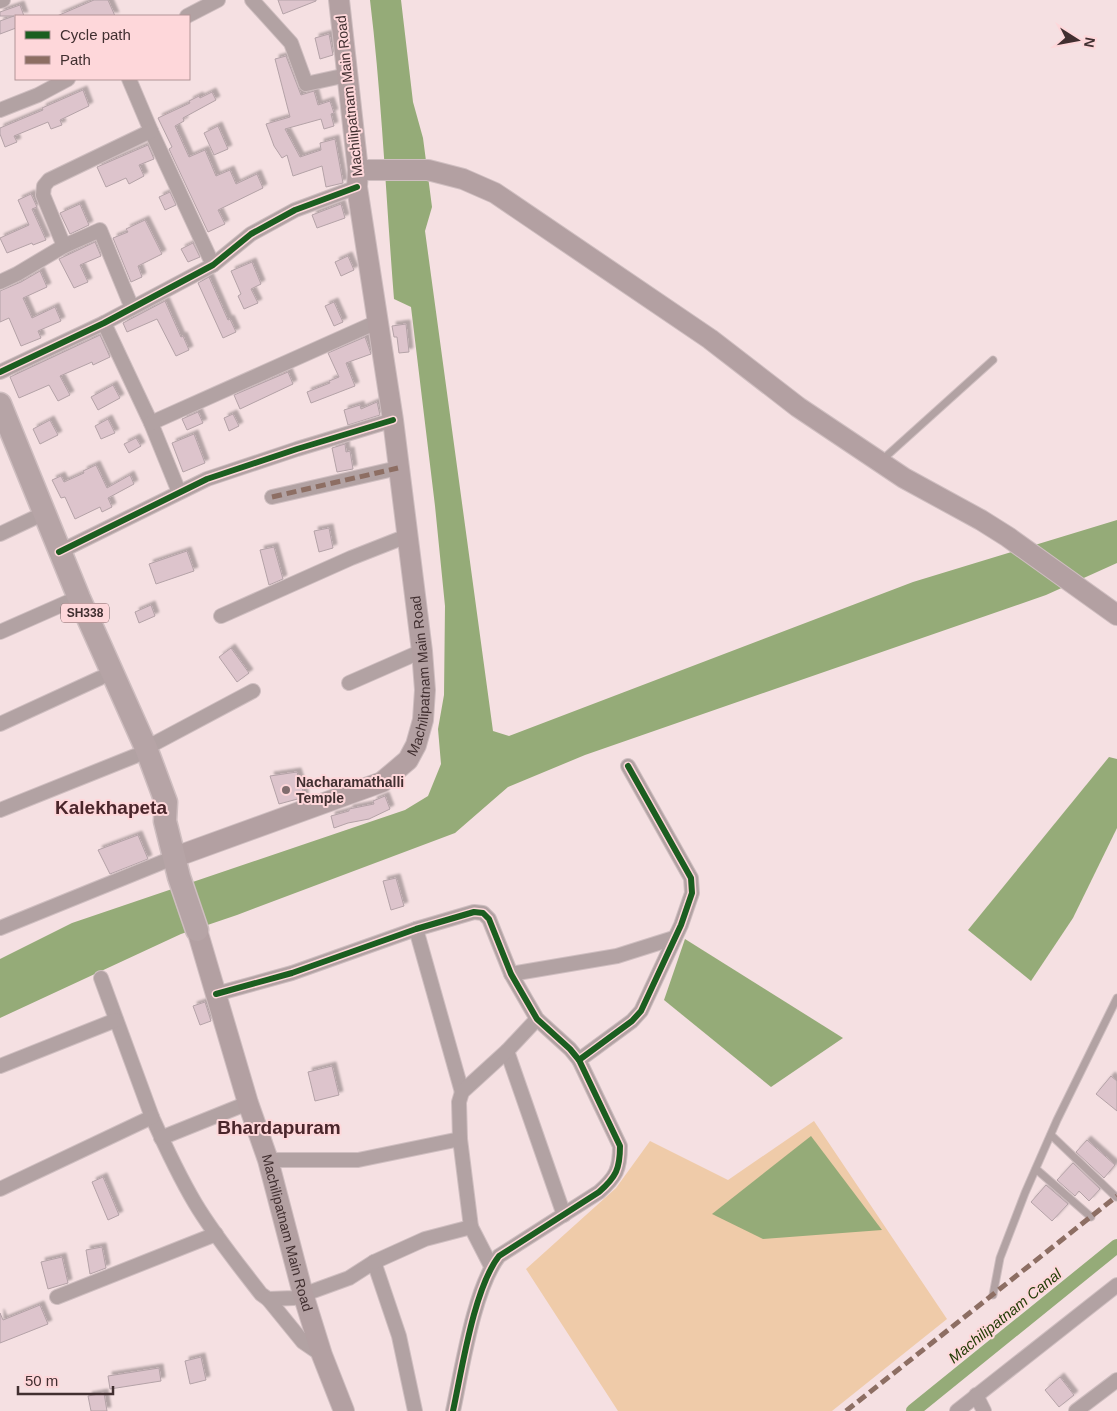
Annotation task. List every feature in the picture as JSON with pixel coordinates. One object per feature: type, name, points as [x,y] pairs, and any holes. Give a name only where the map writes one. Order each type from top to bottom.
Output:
[{"type":"main road","name":"Machilipatnam Main Road","points":[[339,0],[377,322],[393,420],[422,651],[425,690],[423,720],[416,746],[408,760],[382,782],[177,867],[248,1103],[268,1160],[298,1296],[344,1411]]},
{"type":"main road","points":[[361,175],[428,170],[463,179],[495,193],[710,339],[798,407],[904,478],[1008,537],[1117,615]]},
{"type":"main road","name":"SH338","points":[[0,404],[111,674],[140,752],[154,808],[165,821],[177,867]]},
{"type":"main road","name":"SH338","points":[[1,437],[100,678],[140,752]]},
{"type":"street","points":[[189,15],[218,0]]},
{"type":"street","points":[[252,0],[291,43],[306,84],[347,75]]},
{"type":"street","points":[[0,110],[66,80]]},
{"type":"street","points":[[129,80],[213,265]]},
{"type":"street","points":[[64,246],[43,195],[44,186],[49,180],[151,131]]},
{"type":"street","points":[[0,372],[104,323],[213,265],[251,234],[361,175]]},
{"type":"street","points":[[0,282],[64,246],[100,230],[132,308]]},
{"type":"street","points":[[151,423],[377,322]]},
{"type":"street","points":[[104,323],[151,423],[179,492]]},
{"type":"street","points":[[60,552],[179,492],[236,469],[393,420]]},
{"type":"street","points":[[272,497],[398,468]]},
{"type":"street","points":[[0,534],[34,518]]},
{"type":"street","points":[[221,616],[351,558],[407,536]]},
{"type":"street","points":[[0,632],[68,602]]},
{"type":"street","points":[[349,683],[422,651]]},
{"type":"street","points":[[0,724],[100,678]]},
{"type":"street","points":[[0,810],[140,752],[253,691]]},
{"type":"street","points":[[579,1060],[641,1011],[692,893],[691,878],[628,766]]},
{"type":"street","points":[[0,928],[177,867]]},
{"type":"street","points":[[216,994],[292,972],[416,929],[474,912],[483,913],[489,919],[512,974],[538,1019],[579,1060],[620,1146],[620,1162],[617,1172],[610,1183],[599,1192],[499,1256],[491,1266],[475,1314],[453,1411]]},
{"type":"street","points":[[416,929],[462,1092]]},
{"type":"street","points":[[512,974],[617,956],[674,938]]},
{"type":"street","points":[[102,978],[152,1117],[195,1203],[261,1294],[268,1299],[303,1342],[322,1355]]},
{"type":"street","points":[[491,1266],[471,1227],[460,1139],[459,1102],[462,1092],[507,1051],[538,1019]]},
{"type":"street","points":[[0,1066],[116,1020]]},
{"type":"street","points":[[507,1051],[564,1215]]},
{"type":"street","points":[[161,1138],[248,1103]]},
{"type":"street","points":[[0,1189],[152,1117]]},
{"type":"street","points":[[268,1160],[358,1160],[460,1139]]},
{"type":"street","points":[[268,1299],[298,1296],[348,1278],[374,1262],[425,1239],[471,1227]]},
{"type":"street","points":[[57,1297],[216,1234]]},
{"type":"street","points":[[374,1262],[402,1344],[415,1411]]},
{"type":"street","points":[[956,1411],[1117,1285]]},
{"type":"street","points":[[1076,1411],[1117,1380]]},
{"type":"street","points":[[976,1395],[984,1411]]},
{"type":"lane","points":[[880,462],[993,360]]},
{"type":"lane","points":[[992,1295],[1000,1258],[1010,1228],[1051,1135],[1117,998]]},
{"type":"lane","points":[[1051,1135],[1116,1197]]},
{"type":"lane","points":[[1036,1169],[1091,1217]]},
{"type":"shaded area","points":[[370,0],[401,0],[413,102],[423,138],[432,207],[425,231],[493,731],[509,736],[913,582],[1117,520],[1117,563],[1046,595],[585,755],[508,787],[455,833],[237,915],[181,934],[0,1018],[0,959],[72,923],[405,810],[428,796],[441,764],[438,729],[444,695],[445,606],[411,307],[394,299],[381,112]]},
{"type":"shaded area","points":[[1109,757],[1117,759],[1117,828],[1073,918],[1031,981],[968,930]]},
{"type":"shaded area","points":[[685,939],[843,1038],[771,1087],[664,1000]]},
{"type":"shaded area","points":[[814,1121],[947,1319],[832,1411],[618,1411],[526,1269],[616,1188],[650,1141],[728,1180]]},
{"type":"shaded area","points":[[811,1136],[882,1230],[763,1239],[712,1214]]},
{"type":"building","points":[[94,0],[108,0],[115,15],[59,15]]},
{"type":"building","points":[[278,0],[316,0],[316,1],[283,14]]},
{"type":"building","points":[[20,5],[24,15],[15,15],[15,28],[0,34],[0,21],[14,16],[0,16],[0,12]]},
{"type":"building","points":[[329,34],[333,55],[320,59],[315,38]]},
{"type":"building","points":[[286,56],[301,95],[314,91],[318,105],[330,101],[334,113],[331,114],[334,126],[324,129],[321,119],[285,129],[300,157],[321,150],[320,143],[335,139],[343,183],[326,187],[322,166],[293,176],[287,155],[282,158],[274,146],[266,124],[290,117],[275,59]]},
{"type":"building","points":[[83,90],[89,106],[60,120],[62,125],[51,129],[48,122],[14,136],[17,142],[5,147],[0,134],[0,128],[43,110],[42,108]]},
{"type":"building","points":[[212,92],[216,100],[183,118],[184,121],[175,126],[189,157],[205,150],[216,176],[230,170],[236,184],[257,174],[263,188],[218,210],[225,224],[208,232],[169,149],[172,147],[158,118],[190,103],[189,101],[199,96],[200,98]]},
{"type":"building","points":[[218,126],[228,149],[214,155],[204,133]]},
{"type":"building","points":[[148,145],[154,159],[139,165],[144,176],[129,184],[126,178],[106,187],[97,167]]},
{"type":"building","points":[[170,192],[176,205],[165,210],[159,197]]},
{"type":"building","points":[[31,194],[37,207],[32,209],[46,240],[33,245],[32,243],[7,253],[0,238],[29,225],[18,200]]},
{"type":"building","points":[[80,204],[89,225],[70,234],[60,213]]},
{"type":"building","points":[[341,204],[345,218],[317,228],[312,215]]},
{"type":"building","points":[[145,220],[162,254],[138,266],[142,277],[131,282],[113,238],[128,232],[126,229]]},
{"type":"building","points":[[95,242],[101,256],[80,265],[88,282],[74,288],[59,259]]},
{"type":"building","points":[[193,243],[200,257],[188,262],[181,249]]},
{"type":"building","points":[[348,256],[354,270],[341,276],[335,262]]},
{"type":"building","points":[[252,262],[261,284],[251,289],[258,303],[244,309],[238,296],[241,294],[231,271]]},
{"type":"building","points":[[40,271],[47,287],[23,298],[32,318],[55,307],[61,321],[38,331],[41,338],[21,346],[9,318],[0,322],[0,291]]},
{"type":"building","points":[[209,277],[228,320],[230,319],[236,332],[223,338],[198,283]]},
{"type":"building","points":[[165,301],[189,350],[176,356],[157,319],[127,332],[123,323]]},
{"type":"building","points":[[334,302],[343,322],[334,326],[325,306]]},
{"type":"building","points":[[406,324],[409,352],[399,353],[397,337],[394,337],[392,326]]},
{"type":"building","points":[[100,335],[110,357],[93,365],[92,362],[60,376],[70,395],[58,401],[49,385],[19,398],[10,377]]},
{"type":"building","points":[[365,337],[371,354],[346,363],[355,386],[311,403],[307,392],[330,383],[329,381],[339,377],[328,353]]},
{"type":"building","points":[[288,372],[293,384],[240,409],[234,395]]},
{"type":"building","points":[[113,385],[120,398],[98,410],[91,397]]},
{"type":"building","points":[[377,402],[380,415],[348,425],[344,410],[360,405],[361,409]]},
{"type":"building","points":[[198,412],[203,423],[187,430],[182,419]]},
{"type":"building","points":[[233,414],[239,426],[229,431],[224,418]]},
{"type":"building","points":[[108,419],[115,433],[101,439],[95,426]]},
{"type":"building","points":[[50,420],[58,435],[40,444],[33,429]]},
{"type":"building","points":[[194,434],[205,463],[183,472],[172,443]]},
{"type":"building","points":[[136,438],[141,446],[129,453],[124,444]]},
{"type":"building","points":[[345,444],[346,452],[350,451],[353,469],[337,472],[332,448]]},
{"type":"building","points":[[96,465],[107,488],[130,475],[134,484],[108,498],[112,507],[102,512],[100,507],[75,519],[65,497],[61,498],[52,480],[61,476],[64,482]]},
{"type":"building","points":[[329,528],[333,548],[319,552],[314,531]]},
{"type":"building","points":[[274,547],[283,579],[269,585],[260,550]]},
{"type":"building","points":[[187,551],[194,571],[156,584],[149,564]]},
{"type":"building","points":[[151,605],[155,616],[139,623],[135,612]]},
{"type":"building","points":[[231,648],[249,673],[237,682],[219,657]]},
{"type":"building","points":[[297,772],[305,797],[279,804],[270,776]]},
{"type":"building","points":[[385,796],[390,809],[369,819],[334,828],[331,816],[349,811],[349,809],[374,804],[373,801]]},
{"type":"building","points":[[138,835],[148,859],[110,874],[98,850]]},
{"type":"building","points":[[396,878],[404,906],[391,910],[383,881]]},
{"type":"building","points":[[205,1002],[211,1021],[200,1025],[193,1006]]},
{"type":"building","points":[[332,1066],[339,1095],[315,1101],[308,1072]]},
{"type":"building","points":[[1111,1076],[1117,1081],[1117,1111],[1096,1094]]},
{"type":"building","points":[[1087,1140],[1115,1165],[1104,1178],[1076,1152]]},
{"type":"building","points":[[1073,1163],[1100,1189],[1089,1201],[1079,1191],[1075,1196],[1057,1180]]},
{"type":"building","points":[[103,1177],[119,1215],[108,1220],[92,1182]]},
{"type":"building","points":[[1046,1185],[1068,1204],[1052,1221],[1031,1202]]},
{"type":"building","points":[[102,1247],[106,1268],[90,1274],[86,1250]]},
{"type":"building","points":[[62,1257],[68,1283],[48,1289],[41,1262]]},
{"type":"building","points":[[40,1305],[48,1324],[0,1343],[0,1313],[3,1320]]},
{"type":"building","points":[[201,1357],[206,1380],[190,1384],[185,1361]]},
{"type":"building","points":[[159,1368],[161,1381],[110,1389],[108,1376]]},
{"type":"building","points":[[1060,1377],[1074,1395],[1059,1407],[1045,1390]]},
{"type":"building","points":[[104,1393],[107,1411],[91,1411],[88,1396]]},
{"type":"waterway","name":"Machilipatnam Canal","points":[[913,1411],[1117,1246]]},
{"type":"marked path","points":[[272,497],[398,468]]},
{"type":"marked path","points":[[846,1411],[1117,1196]]},
{"type":"cycle path","points":[[0,372],[104,323],[213,265],[251,234],[295,210],[357,187]]},
{"type":"cycle path","points":[[59,552],[207,479],[393,420]]},
{"type":"cycle path","points":[[579,1060],[632,1021],[641,1011],[681,925],[692,893],[691,878],[628,766]]},
{"type":"cycle path","points":[[216,994],[292,973],[416,929],[474,912],[483,913],[489,919],[511,974],[537,1019],[570,1049],[579,1060],[620,1146],[618,1167],[613,1177],[599,1192],[499,1256],[490,1270],[476,1308],[453,1411]]},
{"type":"place","name":"Nacharamathalli Temple","points":[[286,790]]},
{"type":"district","name":"Kalekhapeta","points":[[111,807]]},
{"type":"district","name":"Bhardapuram","points":[[279,1127]]}]
